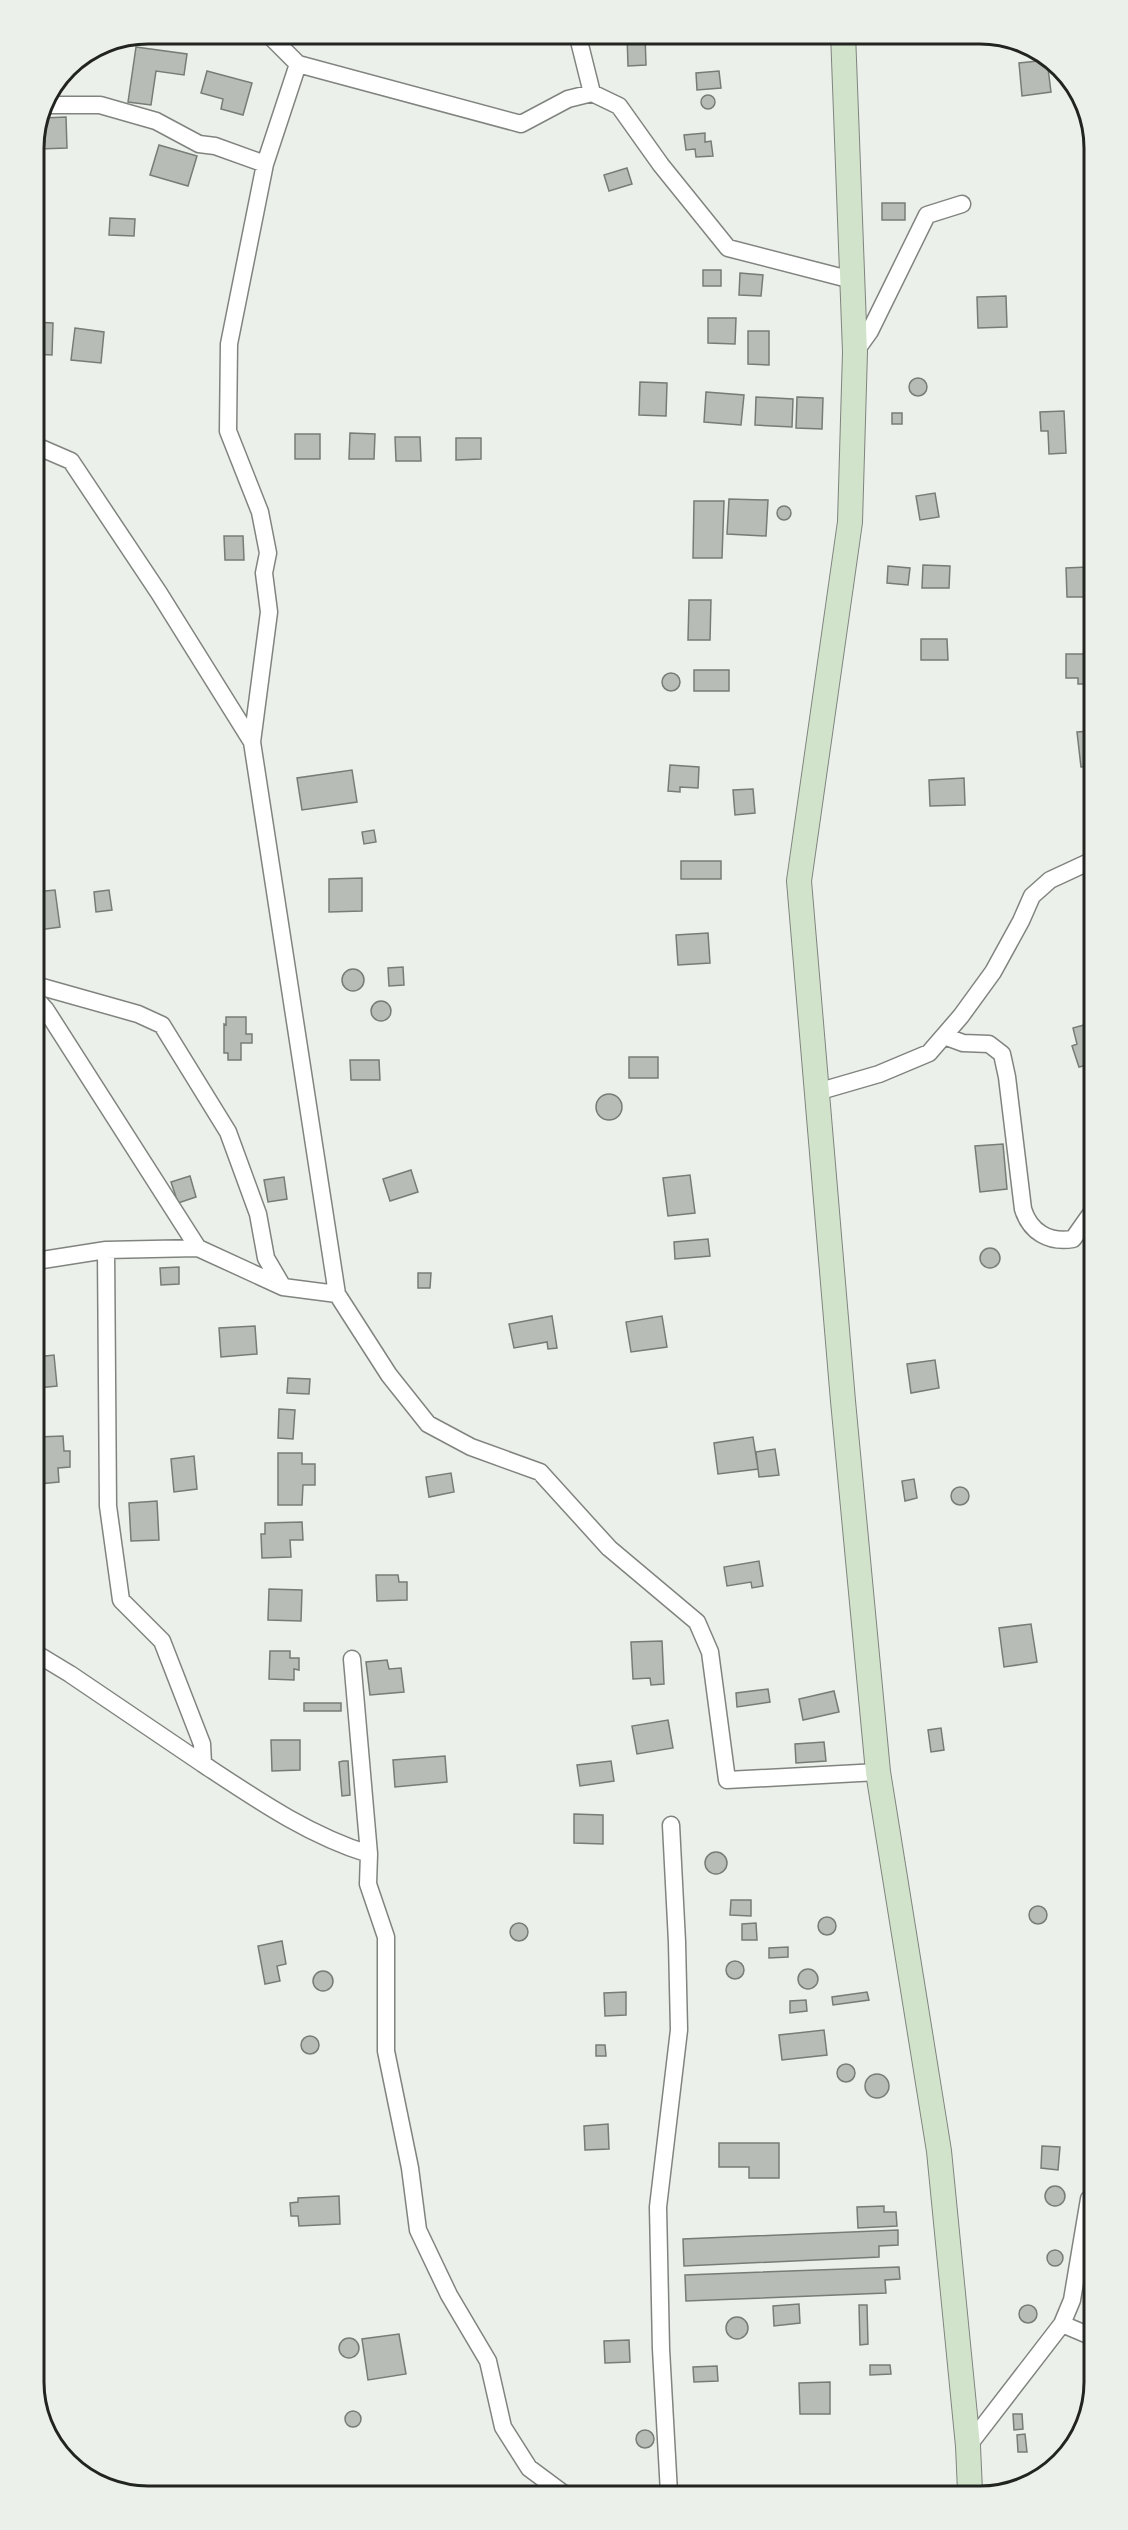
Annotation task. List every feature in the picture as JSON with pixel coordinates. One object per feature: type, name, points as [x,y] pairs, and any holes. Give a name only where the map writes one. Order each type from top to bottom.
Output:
[{"type":"main road","points":[[843,44],[855,352],[850,522],[799,881],[878,1772],[939,2151],[968,2446],[970,2486]]},
{"type":"street","points":[[278,44],[298,64],[521,124],[568,99],[592,93],[619,106],[661,165],[728,248],[852,280]]},
{"type":"street","points":[[580,44],[592,93]]},
{"type":"street","points":[[298,64],[265,164],[229,344],[228,431],[260,512],[268,553],[264,573],[269,612],[252,742],[337,1294],[389,1375],[428,1424],[471,1447],[540,1472],[609,1548],[697,1622],[710,1652],[727,1780],[878,1772]]},
{"type":"street","points":[[53,105],[100,105],[156,121],[199,144],[215,146],[265,164]]},
{"type":"street","points":[[855,352],[870,331],[927,215],[962,204]]},
{"type":"street","points":[[44,449],[71,461],[159,593],[252,742]]},
{"type":"street","points":[[817,1092],[879,1074],[929,1053],[962,1016],[993,972],[1032,896],[1050,880],[1084,864]]},
{"type":"street","points":[[44,988],[138,1014],[162,1025],[228,1132],[258,1214],[266,1258],[283,1287]]},
{"type":"street","points":[[44,1008],[198,1248]]},
{"type":"street","points":[[944,1036],[963,1043],[989,1044],[1002,1054],[1010,1098],[1023,1209],[1027,1221],[1036,1231],[1061,1241],[1073,1239],[1084,1223]]},
{"type":"street","points":[[44,1260],[106,1250],[198,1248],[283,1287],[337,1294]]},
{"type":"street","points":[[106,1250],[108,1506],[121,1600],[162,1641],[202,1744],[203,1764]]},
{"type":"street","points":[[44,1658],[287,1818],[337,1844],[369,1854]]},
{"type":"street","points":[[352,1659],[369,1854],[368,1884],[386,1937],[386,2051],[410,2168],[418,2230],[449,2295],[488,2361],[503,2427],[529,2468],[553,2486]]},
{"type":"street","points":[[669,2486],[662,2370],[658,2207],[679,2030],[671,1825]]},
{"type":"street","points":[[968,2446],[1062,2324],[1072,2300],[1084,2229]]},
{"type":"street","points":[[1062,2324],[1084,2333]]},
{"type":"building","points":[[627,44],[645,44],[646,65],[628,66]]},
{"type":"building","points":[[136,47],[187,54],[184,75],[156,71],[151,105],[128,102]]},
{"type":"building","points":[[1038,61],[1048,69],[1051,92],[1022,96],[1019,63]]},
{"type":"building","points":[[207,71],[252,83],[243,115],[221,109],[223,99],[201,93]]},
{"type":"building","points":[[719,71],[721,88],[697,90],[696,73]]},
{"type":"building","points":[[708,95],[713,97],[715,102],[713,107],[708,109],[703,107],[701,102],[703,97]]},
{"type":"building","points":[[66,117],[67,148],[44,149],[48,118]]},
{"type":"building","points":[[705,133],[705,142],[711,141],[713,156],[696,157],[695,149],[686,150],[684,135]]},
{"type":"building","points":[[159,145],[197,156],[188,186],[150,175]]},
{"type":"building","points":[[627,168],[632,184],[609,191],[604,175]]},
{"type":"building","points":[[882,203],[905,203],[905,220],[882,220]]},
{"type":"building","points":[[110,218],[135,219],[134,236],[109,235]]},
{"type":"building","points":[[703,270],[721,270],[721,286],[703,286]]},
{"type":"building","points":[[740,273],[763,275],[761,296],[739,295]]},
{"type":"building","points":[[1006,296],[1007,327],[978,328],[977,297]]},
{"type":"building","points":[[708,318],[736,318],[735,344],[708,343]]},
{"type":"building","points":[[44,323],[53,323],[52,355],[44,355]]},
{"type":"building","points":[[75,328],[104,332],[101,363],[71,360]]},
{"type":"building","points":[[748,331],[769,331],[769,365],[748,364]]},
{"type":"building","points":[[914,378],[922,378],[927,383],[925,394],[914,396],[909,391],[909,383]]},
{"type":"building","points":[[640,382],[667,383],[666,416],[639,415]]},
{"type":"building","points":[[706,392],[744,395],[741,425],[704,422]]},
{"type":"building","points":[[756,397],[793,399],[792,427],[755,425]]},
{"type":"building","points":[[797,397],[823,398],[822,429],[796,428]]},
{"type":"building","points":[[1064,411],[1066,453],[1049,454],[1048,431],[1041,431],[1040,412]]},
{"type":"building","points":[[892,413],[902,413],[902,424],[892,424]]},
{"type":"building","points":[[350,433],[375,434],[374,459],[349,459]]},
{"type":"building","points":[[295,434],[320,434],[320,459],[295,459]]},
{"type":"building","points":[[395,437],[420,437],[421,461],[396,461]]},
{"type":"building","points":[[456,438],[481,438],[481,459],[456,460]]},
{"type":"building","points":[[935,493],[939,517],[920,520],[916,496]]},
{"type":"building","points":[[729,499],[768,500],[766,536],[727,534]]},
{"type":"building","points":[[694,501],[724,501],[722,558],[693,558]]},
{"type":"building","points":[[784,506],[789,508],[791,513],[789,518],[784,520],[779,518],[777,513],[779,508]]},
{"type":"building","points":[[224,536],[243,536],[244,560],[225,560]]},
{"type":"building","points":[[923,565],[950,566],[949,588],[922,588]]},
{"type":"building","points":[[888,566],[910,568],[908,585],[887,583]]},
{"type":"building","points":[[1084,567],[1084,597],[1067,597],[1066,568]]},
{"type":"building","points":[[689,600],[711,600],[710,640],[688,640]]},
{"type":"building","points":[[921,639],[947,639],[948,660],[921,660]]},
{"type":"building","points":[[1066,654],[1084,654],[1084,684],[1078,684],[1078,678],[1066,678]]},
{"type":"building","points":[[694,670],[729,670],[729,691],[694,691]]},
{"type":"building","points":[[671,673],[677,676],[680,682],[677,688],[671,691],[665,688],[662,682],[665,676]]},
{"type":"building","points":[[1084,731],[1084,767],[1081,767],[1077,732]]},
{"type":"building","points":[[670,765],[699,767],[698,788],[680,787],[680,792],[668,791]]},
{"type":"building","points":[[352,770],[357,802],[302,810],[297,778]]},
{"type":"building","points":[[964,778],[965,805],[930,806],[929,780]]},
{"type":"building","points":[[753,789],[755,813],[735,815],[733,790]]},
{"type":"building","points":[[374,830],[376,842],[364,844],[362,832]]},
{"type":"building","points":[[681,861],[721,861],[721,879],[681,879]]},
{"type":"building","points":[[362,878],[362,911],[329,912],[329,879]]},
{"type":"building","points":[[55,890],[60,927],[44,929],[44,891]]},
{"type":"building","points":[[109,890],[112,910],[96,912],[94,892]]},
{"type":"building","points":[[708,933],[710,963],[678,965],[676,935]]},
{"type":"building","points":[[403,967],[404,985],[389,986],[388,968]]},
{"type":"building","points":[[353,969],[361,972],[364,980],[361,988],[353,991],[345,988],[342,980],[345,972]]},
{"type":"building","points":[[381,1001],[388,1004],[391,1011],[388,1018],[381,1021],[374,1018],[371,1011],[374,1004]]},
{"type":"building","points":[[226,1017],[246,1017],[246,1034],[252,1034],[252,1043],[241,1043],[241,1060],[228,1060],[228,1053],[224,1053]]},
{"type":"building","points":[[1084,1025],[1084,1066],[1079,1067],[1072,1046],[1077,1044],[1073,1028]]},
{"type":"building","points":[[629,1057],[658,1057],[658,1078],[629,1078]]},
{"type":"building","points":[[350,1060],[379,1060],[380,1080],[351,1080]]},
{"type":"building","points":[[609,1094],[618,1098],[622,1107],[618,1116],[609,1120],[600,1116],[596,1107],[600,1098]]},
{"type":"building","points":[[1003,1144],[1007,1189],[980,1192],[975,1146]]},
{"type":"building","points":[[411,1170],[418,1192],[390,1201],[383,1179]]},
{"type":"building","points":[[690,1175],[695,1213],[668,1216],[663,1178]]},
{"type":"building","points":[[190,1176],[196,1197],[178,1203],[171,1182]]},
{"type":"building","points":[[284,1177],[287,1199],[268,1202],[264,1180]]},
{"type":"building","points":[[708,1239],[710,1256],[675,1259],[674,1242]]},
{"type":"building","points":[[990,1248],[997,1251],[1000,1258],[997,1265],[990,1268],[983,1265],[980,1258],[983,1251]]},
{"type":"building","points":[[179,1267],[179,1284],[161,1285],[160,1268]]},
{"type":"building","points":[[418,1273],[431,1273],[430,1288],[418,1288]]},
{"type":"building","points":[[552,1316],[557,1348],[548,1349],[547,1342],[514,1348],[509,1324]]},
{"type":"building","points":[[662,1316],[667,1347],[631,1352],[626,1322]]},
{"type":"building","points":[[255,1326],[257,1354],[221,1357],[219,1328]]},
{"type":"building","points":[[54,1355],[57,1386],[44,1387],[44,1356]]},
{"type":"building","points":[[935,1360],[939,1388],[911,1393],[907,1364]]},
{"type":"building","points":[[288,1378],[310,1379],[309,1394],[287,1393]]},
{"type":"building","points":[[279,1409],[295,1410],[293,1439],[278,1438]]},
{"type":"building","points":[[63,1436],[64,1451],[70,1451],[70,1467],[58,1468],[59,1482],[44,1484],[44,1437]]},
{"type":"building","points":[[753,1437],[758,1469],[718,1474],[714,1443]]},
{"type":"building","points":[[775,1449],[779,1475],[759,1477],[756,1452]]},
{"type":"building","points":[[278,1453],[302,1453],[302,1464],[315,1464],[315,1485],[303,1485],[302,1505],[278,1505]]},
{"type":"building","points":[[194,1456],[197,1489],[174,1492],[171,1459]]},
{"type":"building","points":[[451,1473],[454,1492],[429,1497],[426,1477]]},
{"type":"building","points":[[914,1479],[917,1498],[905,1501],[902,1481]]},
{"type":"building","points":[[956,1487],[964,1487],[969,1492],[967,1503],[956,1505],[951,1500],[951,1492]]},
{"type":"building","points":[[157,1501],[159,1540],[131,1541],[129,1503]]},
{"type":"building","points":[[302,1522],[303,1540],[290,1540],[291,1557],[262,1558],[261,1534],[265,1534],[265,1523]]},
{"type":"building","points":[[759,1561],[763,1586],[752,1588],[751,1582],[727,1586],[724,1567]]},
{"type":"building","points":[[376,1575],[398,1575],[399,1582],[407,1582],[407,1600],[377,1601]]},
{"type":"building","points":[[269,1589],[302,1590],[301,1621],[268,1620]]},
{"type":"building","points":[[1031,1624],[1037,1662],[1004,1667],[999,1628]]},
{"type":"building","points":[[662,1641],[664,1684],[651,1685],[650,1678],[633,1679],[631,1642]]},
{"type":"building","points":[[270,1651],[290,1651],[290,1658],[299,1658],[299,1670],[294,1669],[294,1680],[269,1679]]},
{"type":"building","points":[[387,1660],[389,1669],[401,1668],[404,1692],[370,1695],[366,1662]]},
{"type":"building","points":[[768,1689],[770,1702],[737,1707],[736,1693]]},
{"type":"building","points":[[834,1691],[839,1712],[803,1720],[799,1699]]},
{"type":"building","points":[[304,1703],[341,1703],[341,1711],[304,1711]]},
{"type":"building","points":[[668,1720],[673,1748],[637,1754],[632,1726]]},
{"type":"building","points":[[941,1728],[944,1750],[931,1752],[928,1730]]},
{"type":"building","points":[[271,1740],[300,1740],[300,1770],[272,1771]]},
{"type":"building","points":[[824,1742],[826,1761],[796,1763],[795,1744]]},
{"type":"building","points":[[445,1756],[447,1782],[395,1787],[393,1760]]},
{"type":"building","points":[[348,1761],[350,1795],[342,1796],[339,1762]]},
{"type":"building","points":[[611,1761],[614,1781],[580,1786],[577,1765]]},
{"type":"building","points":[[574,1814],[603,1815],[603,1844],[574,1843]]},
{"type":"building","points":[[716,1852],[726,1859],[727,1863],[720,1873],[716,1874],[706,1867],[705,1863],[712,1853]]},
{"type":"building","points":[[731,1900],[751,1900],[751,1916],[730,1915]]},
{"type":"building","points":[[1038,1906],[1044,1909],[1047,1915],[1044,1921],[1038,1924],[1032,1921],[1029,1915],[1032,1909]]},
{"type":"building","points":[[823,1917],[831,1917],[836,1922],[834,1933],[823,1935],[818,1930],[818,1922]]},
{"type":"building","points":[[515,1923],[523,1923],[528,1928],[526,1939],[515,1941],[510,1936],[510,1928]]},
{"type":"building","points":[[756,1923],[757,1940],[742,1940],[742,1924]]},
{"type":"building","points":[[282,1941],[286,1964],[277,1966],[280,1981],[265,1984],[258,1946]]},
{"type":"building","points":[[788,1947],[788,1957],[769,1958],[769,1948]]},
{"type":"building","points":[[735,1961],[741,1964],[744,1970],[741,1976],[735,1979],[729,1976],[726,1970],[729,1964]]},
{"type":"building","points":[[808,1969],[815,1972],[818,1979],[815,1986],[808,1989],[801,1986],[798,1979],[801,1972]]},
{"type":"building","points":[[319,1971],[327,1971],[333,1977],[333,1985],[327,1991],[319,1991],[313,1985],[313,1977]]},
{"type":"building","points":[[626,1992],[626,2015],[605,2016],[604,1993]]},
{"type":"building","points":[[867,1992],[869,2000],[833,2005],[832,1997]]},
{"type":"building","points":[[806,2000],[807,2011],[790,2013],[790,2001]]},
{"type":"building","points":[[824,2030],[827,2055],[782,2060],[779,2035]]},
{"type":"building","points":[[306,2036],[314,2036],[319,2041],[317,2052],[306,2054],[301,2049],[301,2041]]},
{"type":"building","points":[[596,2045],[605,2045],[606,2056],[596,2056]]},
{"type":"building","points":[[842,2064],[850,2064],[855,2069],[853,2080],[842,2082],[837,2077],[837,2069]]},
{"type":"building","points":[[877,2074],[886,2077],[889,2086],[886,2095],[877,2098],[868,2095],[865,2086],[868,2077]]},
{"type":"building","points":[[608,2124],[609,2149],[585,2150],[584,2126]]},
{"type":"building","points":[[719,2143],[779,2143],[779,2178],[749,2178],[749,2167],[719,2167]]},
{"type":"building","points":[[1042,2146],[1060,2147],[1058,2170],[1041,2168]]},
{"type":"building","points":[[1055,2186],[1062,2189],[1065,2196],[1062,2203],[1055,2206],[1048,2203],[1045,2196],[1048,2189]]},
{"type":"building","points":[[339,2196],[340,2224],[299,2226],[298,2216],[291,2216],[290,2203],[298,2202],[298,2198]]},
{"type":"building","points":[[884,2206],[884,2212],[896,2212],[897,2226],[858,2228],[857,2207]]},
{"type":"building","points":[[898,2230],[898,2245],[879,2246],[879,2257],[684,2266],[683,2239]]},
{"type":"building","points":[[1055,2250],[1061,2252],[1063,2258],[1061,2264],[1055,2266],[1049,2264],[1047,2258],[1049,2252]]},
{"type":"building","points":[[899,2267],[900,2279],[885,2280],[886,2293],[686,2301],[685,2275]]},
{"type":"building","points":[[799,2304],[800,2323],[774,2326],[773,2306]]},
{"type":"building","points":[[859,2305],[867,2305],[868,2344],[860,2345]]},
{"type":"building","points":[[1028,2305],[1034,2308],[1037,2314],[1034,2320],[1028,2323],[1022,2320],[1019,2314],[1022,2308]]},
{"type":"building","points":[[737,2317],[745,2320],[748,2328],[745,2336],[737,2339],[729,2336],[726,2328],[729,2320]]},
{"type":"building","points":[[399,2334],[406,2374],[368,2380],[362,2339]]},
{"type":"building","points":[[349,2338],[356,2341],[359,2348],[356,2355],[349,2358],[342,2355],[339,2348],[342,2341]]},
{"type":"building","points":[[629,2340],[630,2362],[605,2363],[604,2341]]},
{"type":"building","points":[[870,2365],[890,2365],[891,2374],[870,2375]]},
{"type":"building","points":[[717,2366],[718,2381],[694,2382],[693,2367]]},
{"type":"building","points":[[830,2382],[830,2414],[800,2414],[799,2383]]},
{"type":"building","points":[[350,2411],[356,2411],[361,2419],[359,2425],[350,2427],[345,2422],[345,2416]]},
{"type":"building","points":[[1013,2414],[1022,2414],[1023,2429],[1014,2430]]},
{"type":"building","points":[[641,2430],[649,2430],[654,2435],[652,2446],[641,2448],[636,2443],[636,2435]]},
{"type":"building","points":[[1025,2434],[1027,2452],[1018,2452],[1017,2435]]}]
